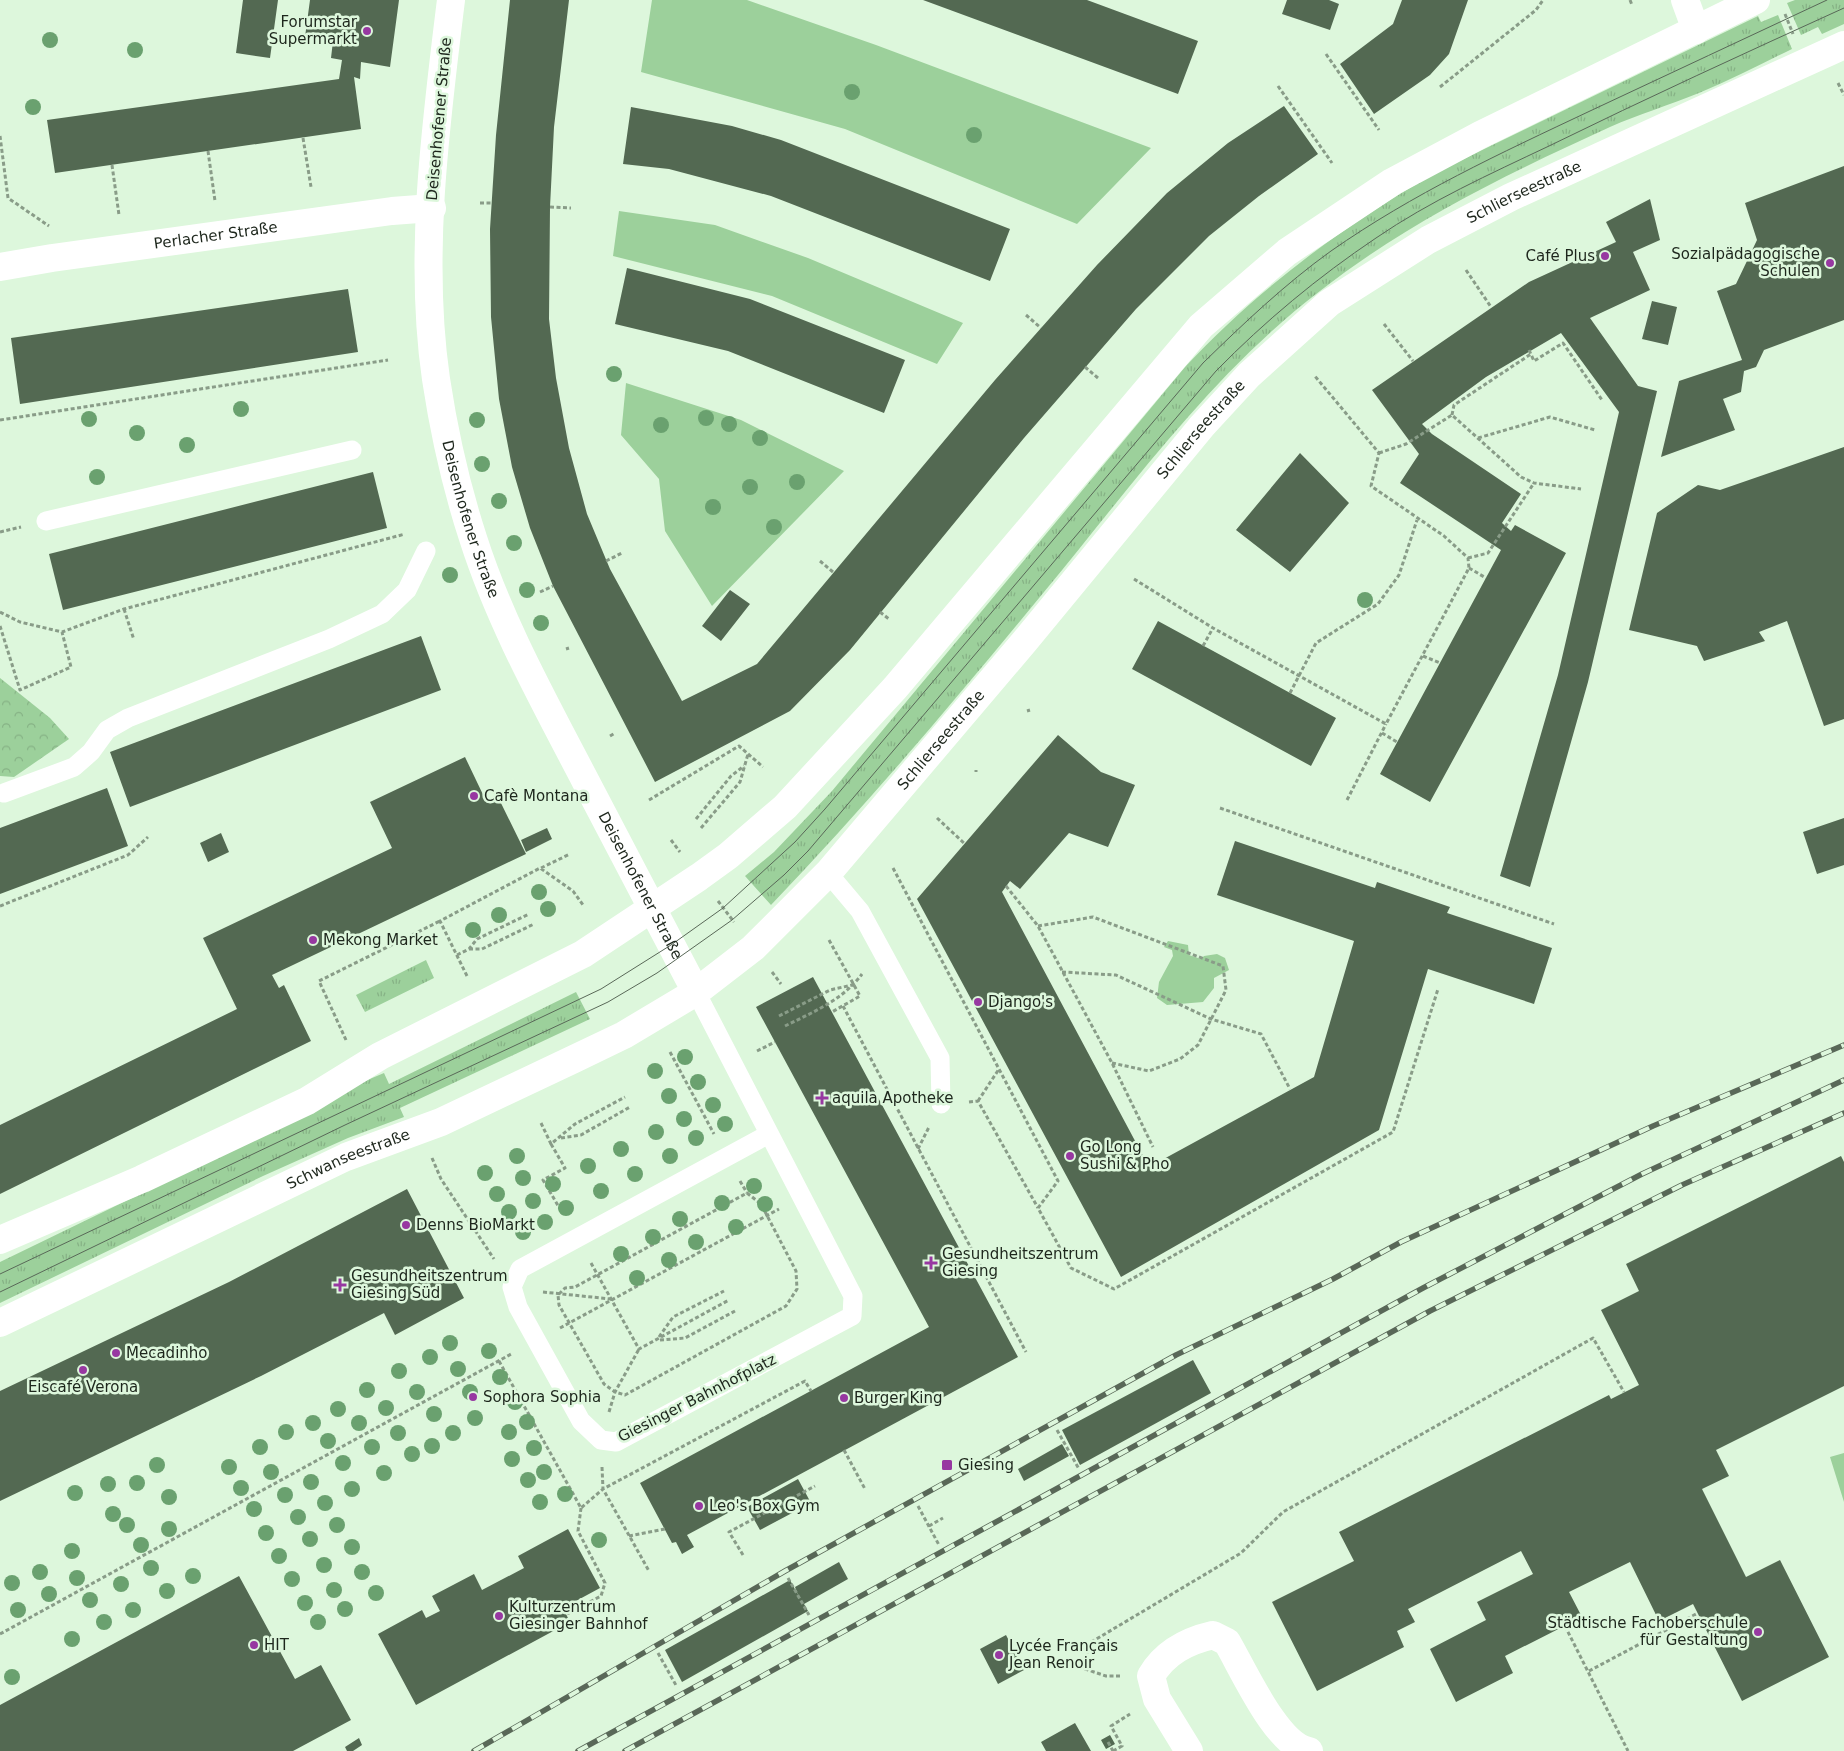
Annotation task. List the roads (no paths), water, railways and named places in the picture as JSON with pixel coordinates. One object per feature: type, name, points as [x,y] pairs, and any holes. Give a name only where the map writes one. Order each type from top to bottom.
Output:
[{"type":"main road","name":"Deisenhofener Straße","points":[[451,0],[438,103],[430,282],[436,376],[445,432],[473,538],[501,611],[536,685],[696,992]]},
{"type":"main road","points":[[1685,0],[1696,30]]},
{"type":"main road","points":[[0,1240],[133,1183],[307,1101],[380,1056],[583,954],[653,910],[700,877],[728,856],[785,807],[898,684],[1201,326],[1287,252],[1392,182],[1480,135],[1756,0]]},
{"type":"main road","name":"Schlierseestraße","points":[[696,992],[754,948],[828,873],[1025,641],[1202,426],[1249,375],[1329,303],[1428,240],[1510,197],[1844,45]]},
{"type":"main road","name":"Perlacher Straße","points":[[0,267],[52,258],[392,211],[432,208]]},
{"type":"main road","name":"Schwanseestraße","points":[[0,1323],[346,1157],[441,1122],[524,1083],[624,1035],[696,992]]},
{"type":"main road","points":[[1189,1751],[1154,1688],[1158,1664],[1175,1650],[1192,1640],[1213,1635],[1227,1642],[1277,1729],[1302,1750]]},
{"type":"lane","points":[[46,521],[352,450]]},
{"type":"lane","points":[[4,793],[74,767],[91,752],[107,730],[128,718],[329,639],[382,614],[407,590],[426,551]]},
{"type":"lane","points":[[828,873],[860,911],[940,1058],[941,1104]]},
{"type":"lane","name":"Giesinger Bahnhofplatz","points":[[696,992],[853,1296],[852,1316],[616,1442],[601,1440],[581,1421],[518,1307],[512,1287],[520,1269],[769,1134]]},
{"type":"tram line","points":[[0,1274],[601,989],[671,945],[723,908],[795,842],[1203,363],[1297,277],[1362,230],[1458,175],[1827,0]]},
{"type":"tram line","points":[[0,1292],[345,1125],[608,1002],[657,973],[732,920],[784,875],[808,851],[1216,371],[1293,300],[1333,268],[1376,238],[1439,200],[1623,111],[1844,8]]},
{"type":"railway","points":[[474,1751],[785,1571],[1176,1355],[1333,1279],[1401,1242],[1653,1126],[1844,1045]]},
{"type":"railway","points":[[578,1751],[1423,1288],[1642,1174],[1844,1080]]},
{"type":"railway","points":[[625,1751],[1430,1311],[1682,1185],[1844,1113]]},
{"type":"place","name":"Forumstar Supermarkt","points":[[367,31]]},
{"type":"place","name":"Café Plus","points":[[1605,256]]},
{"type":"place","name":"Sozialpädagogische Schulen","points":[[1830,263]]},
{"type":"place","name":"Cafè Montana","points":[[474,796]]},
{"type":"place","name":"Mekong Market","points":[[313,940]]},
{"type":"place","name":"Django's","points":[[978,1002]]},
{"type":"place","name":"aquila Apotheke","points":[[822,1098]]},
{"type":"place","name":"Go Long Sushi & Pho","points":[[1070,1156]]},
{"type":"place","name":"Denns BioMarkt","points":[[406,1225]]},
{"type":"place","name":"Gesundheitszentrum Giesing","points":[[931,1263]]},
{"type":"place","name":"Gesundheitszentrum Giesing Süd","points":[[340,1285]]},
{"type":"place","name":"Mecadinho","points":[[116,1353]]},
{"type":"place","name":"Eiscafé Verona","points":[[83,1370]]},
{"type":"place","name":"Sophora Sophia","points":[[473,1397]]},
{"type":"place","name":"Burger King","points":[[844,1398]]},
{"type":"place","name":"Giesing","points":[[947,1465]]},
{"type":"place","name":"Leo's Box Gym","points":[[699,1506]]},
{"type":"place","name":"Kulturzentrum Giesinger Bahnhof","points":[[499,1616]]},
{"type":"place","name":"Städtische Fachoberschule für Gestaltung","points":[[1758,1632]]},
{"type":"place","name":"HIT","points":[[254,1645]]},
{"type":"place","name":"Lycée Français Jean Renoir","points":[[999,1655]]}]
